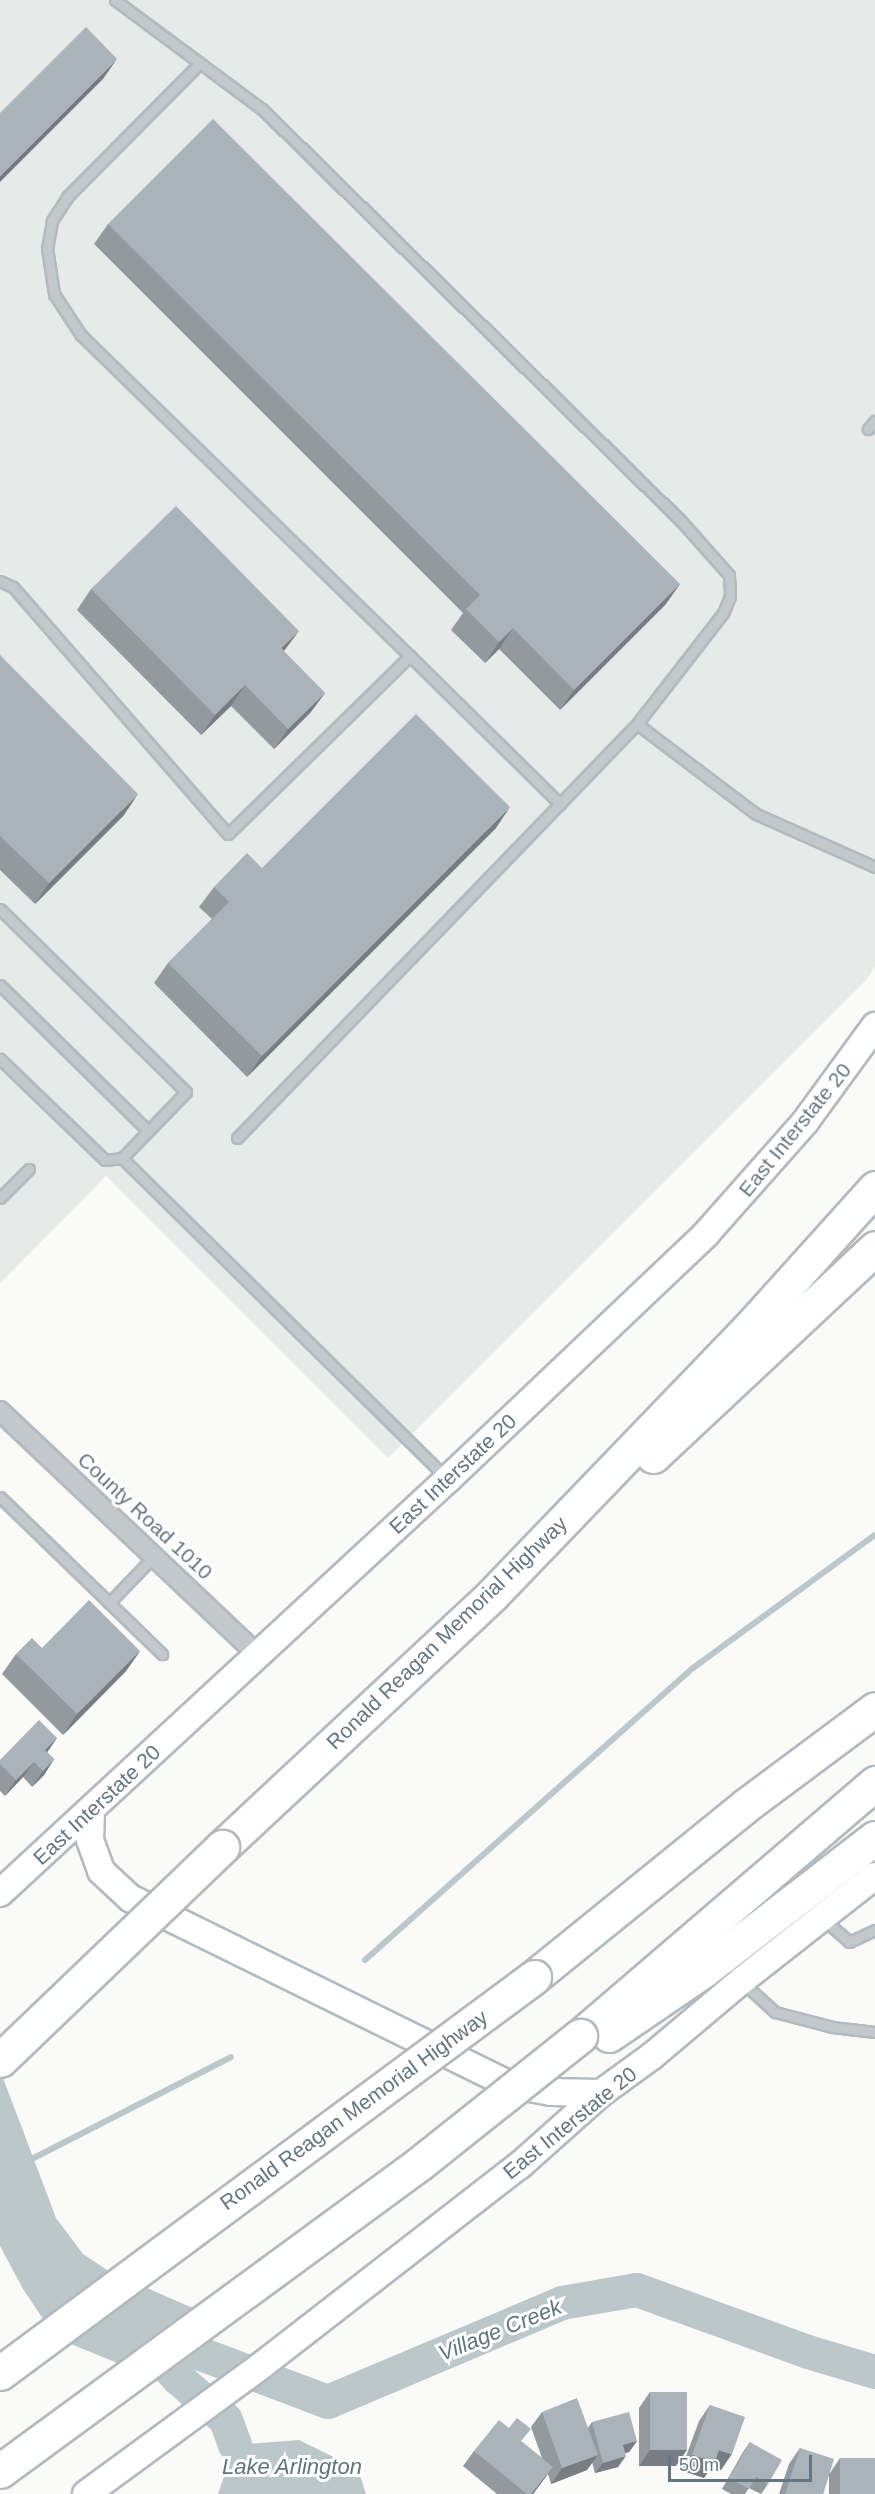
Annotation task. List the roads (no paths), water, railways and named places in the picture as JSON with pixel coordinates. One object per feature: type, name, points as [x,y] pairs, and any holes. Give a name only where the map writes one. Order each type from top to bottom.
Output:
[{"type":"highway","name":"Ronald Reagan Memorial Highway","points":[[0,2060],[222,1847],[493,1594],[750,1327],[875,1188]]},
{"type":"highway","points":[[493,1594],[683,1430],[875,1248]]},
{"type":"highway","name":"Ronald Reagan Memorial Highway","points":[[0,2373],[534,1977],[745,1806],[875,1709]]},
{"type":"highway","points":[[585,2042],[875,1783]]},
{"type":"highway","points":[[0,2471],[585,2042],[704,1970],[875,1838]]},
{"type":"main road","name":"East Interstate 20","points":[[0,1893],[91,1812],[448,1479],[706,1234],[805,1122],[875,1026]]},
{"type":"main road","points":[[91,1812],[90,1840],[101,1871],[130,1898],[508,2084],[551,2092],[601,2093]]},
{"type":"main road","name":"East Interstate 20","points":[[86,2494],[262,2365],[519,2166],[601,2093],[652,2056],[820,1917],[875,1876]]},
{"type":"street","name":"County Road 1010","points":[[0,1411],[258,1655]]},
{"type":"lane","points":[[115,0],[198,65],[262,109],[681,521],[729,575],[730,596],[723,613],[637,724],[237,1138]]},
{"type":"lane","points":[[198,65],[68,196],[57,213],[47,248],[54,294],[81,334],[560,804]]},
{"type":"lane","points":[[0,581],[13,587],[228,834],[410,656]]},
{"type":"lane","points":[[637,724],[756,814],[875,867]]},
{"type":"lane","points":[[0,909],[186,1092],[122,1158],[105,1160],[0,1059]]},
{"type":"lane","points":[[0,985],[148,1131]]},
{"type":"lane","points":[[122,1158],[448,1479]]},
{"type":"lane","points":[[0,1198],[29,1169]]},
{"type":"lane","points":[[0,1497],[162,1654]]},
{"type":"lane","points":[[109,1603],[154,1556]]},
{"type":"lane","points":[[820,1917],[849,1942],[875,1930]]},
{"type":"lane","points":[[741,1981],[775,2012],[832,2027],[875,2032]]},
{"type":"water","points":[[0,2070],[56,2218],[83,2254],[110,2272],[193,2308],[137,2371],[56,2338],[23,2289],[0,2246]]},
{"type":"water","name":"Lake Arlington","points":[[299,2440],[358,2469],[366,2494],[218,2494],[235,2445]]},
{"type":"waterway","points":[[365,1960],[693,1668],[875,1535]]},
{"type":"waterway","points":[[26,2162],[231,2057]]},
{"type":"waterway","name":"Village Creek","points":[[148,2334],[328,2402],[562,2303],[637,2290],[808,2352],[875,2372]]},
{"type":"waterway","name":"Village Creek","points":[[137,2334],[179,2379],[226,2420],[235,2445]]}]
